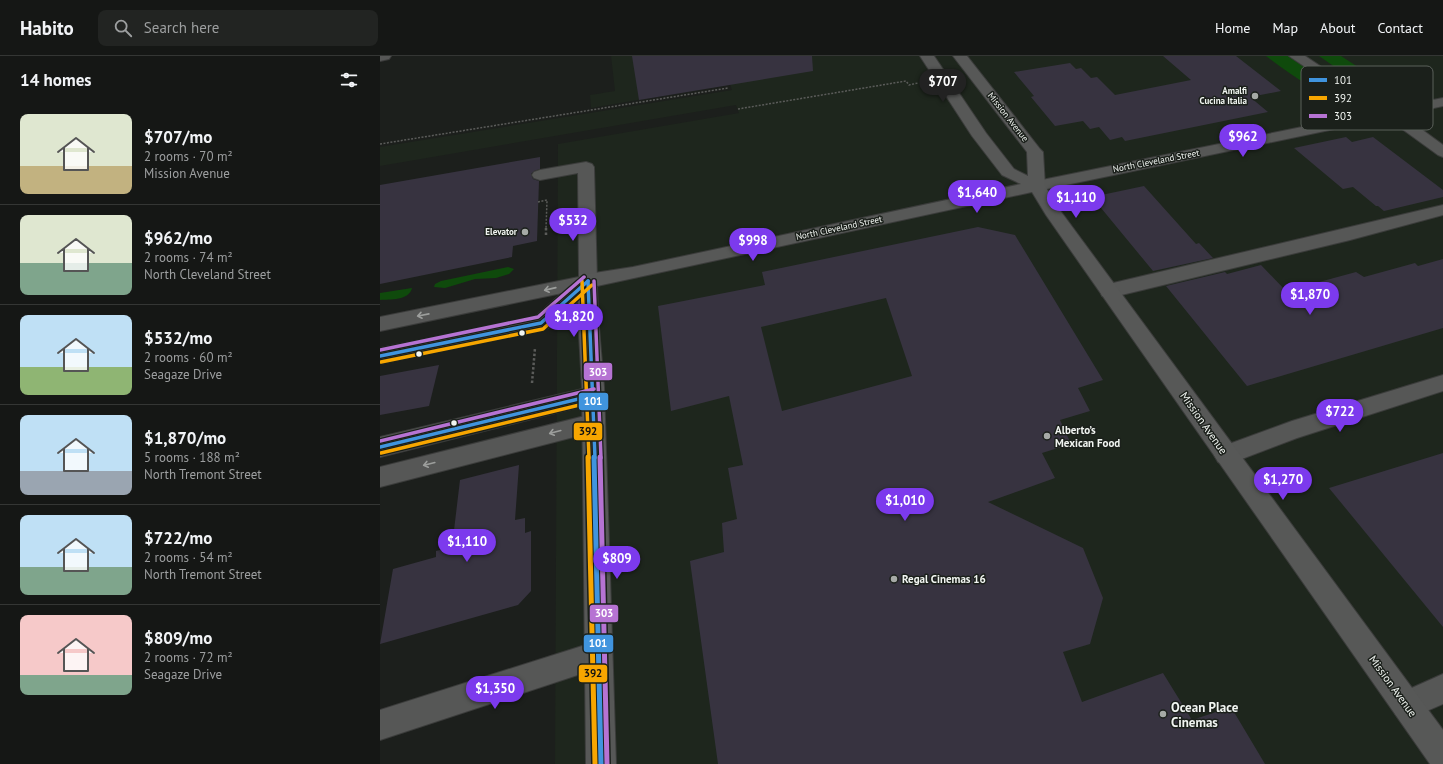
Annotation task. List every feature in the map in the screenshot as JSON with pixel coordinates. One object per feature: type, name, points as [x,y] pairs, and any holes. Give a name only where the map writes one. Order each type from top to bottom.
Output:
[{"type":"main road","points":[[927,56],[980,136],[1008,172],[1037,186]]},
{"type":"main road","name":"Mission Avenue","points":[[960,56],[1035,152],[1037,186],[1052,211],[1443,756]]},
{"type":"main road","name":"North Cleveland Street","points":[[588,281],[1037,186]]},
{"type":"main road","points":[[588,281],[587,304],[595,395],[593,422],[598,582],[598,655],[601,764]]},
{"type":"street","points":[[380,57],[384,56]]},
{"type":"street","points":[[1296,56],[1312,66]]},
{"type":"street","name":"North Cleveland Street","points":[[1433,104],[1443,102]]},
{"type":"street","name":"North Cleveland Street","points":[[1037,186],[1312,130]]},
{"type":"street","points":[[1412,130],[1443,152]]},
{"type":"street","points":[[380,356],[541,323],[588,281],[586,167],[540,175]]},
{"type":"street","points":[[1108,291],[1350,234],[1443,210]]},
{"type":"street","points":[[380,324],[588,281]]},
{"type":"street","points":[[1226,454],[1292,430],[1443,383]]},
{"type":"street","points":[[380,447],[595,395]]},
{"type":"street","points":[[380,477],[593,422]]},
{"type":"street","points":[[380,725],[598,655]]},
{"type":"street","points":[[1406,705],[1443,689]]},
{"type":"path","points":[[738,109],[906,81],[909,85],[920,82]]},
{"type":"path","points":[[380,144],[728,88]]},
{"type":"path","points":[[538,202],[547,200],[546,235]]},
{"type":"path","points":[[532,390],[536,346]]},
{"type":"shaded area","points":[[611,56],[1443,56],[1443,764],[555,764],[558,144],[739,113],[736,105],[380,166],[380,147],[732,90],[730,84],[591,108],[590,95],[615,91]]},
{"type":"green space","points":[[1266,56],[1290,56],[1305,66],[1301,66],[1301,80]]},
{"type":"green space","points":[[1319,56],[1341,56],[1356,66],[1333,66]]},
{"type":"green space","points":[[508,267],[514,269],[509,274],[496,278],[475,279],[445,288],[434,287],[435,284],[441,281]]},
{"type":"green space","points":[[412,288],[407,295],[403,297],[380,300],[380,293]]},
{"type":"building","points":[[632,56],[812,56],[813,71],[639,100]]},
{"type":"building","points":[[1163,56],[1236,56],[1281,91],[1250,97],[1268,112],[1125,141],[1122,137],[1110,140],[1099,127],[1090,129],[1083,121],[1055,126],[1031,97],[1034,96],[1014,72],[1070,63],[1076,69],[1081,68],[1091,78],[1097,77],[1115,95],[1191,80]]},
{"type":"building","points":[[1346,137],[1352,142],[1373,137],[1443,190],[1443,197],[1384,211],[1353,187],[1343,189],[1294,148]]},
{"type":"building","points":[[540,157],[540,169],[531,174],[533,179],[539,181],[537,241],[513,246],[512,257],[380,284],[380,185]]},
{"type":"building","points":[[1144,186],[1196,244],[1199,243],[1213,258],[1153,271],[1092,197]]},
{"type":"building","name":"Regal Cinemas 16","points":[[978,227],[1015,235],[1103,380],[1078,388],[1090,411],[1060,420],[1071,444],[1042,453],[1055,478],[988,502],[1083,548],[1103,598],[1090,644],[1063,652],[1082,702],[1163,673],[1192,720],[1231,707],[1265,764],[718,764],[690,561],[724,552],[722,523],[737,519],[728,468],[743,465],[729,396],[671,411],[658,306],[765,285],[762,272]],"holes":[[[886,298],[912,376],[782,411],[761,327]]]},
{"type":"building","points":[[1443,259],[1443,328],[1247,386],[1166,286],[1225,272],[1227,274],[1261,265],[1286,291],[1356,272],[1364,277],[1415,263],[1418,266]]},
{"type":"building","points":[[439,365],[429,406],[380,415],[380,376]]},
{"type":"building","points":[[1443,453],[1443,627],[1329,488]]},
{"type":"building","points":[[519,465],[515,520],[525,518],[525,533],[531,531],[531,591],[518,605],[380,644],[393,569],[436,557],[436,551],[452,547],[460,480]]},
{"type":"transit line","name":"303","points":[[380,350],[538,317],[584,277]]},
{"type":"transit line","name":"392","points":[[582,281],[582,317],[587,387],[595,764]]},
{"type":"transit line","name":"101","points":[[588,281],[588,316],[593,387],[601,764]]},
{"type":"transit line","name":"101","points":[[380,356],[541,323],[588,281]]},
{"type":"transit line","name":"303","points":[[594,281],[594,316],[599,387],[607,764]]},
{"type":"transit line","name":"392","points":[[381,362],[543,329],[592,285]]},
{"type":"transit line","name":"303","points":[[380,441],[594,389]]},
{"type":"transit line","name":"101","points":[[380,447],[595,395]]},
{"type":"transit line","name":"392","points":[[381,453],[596,401]]},
{"type":"place","name":"Amalfi Cucina Italia","points":[[1255,96]]},
{"type":"place","name":"Elevator","points":[[525,232]]},
{"type":"place","name":"Alberto’s Mexican Food","points":[[1047,436]]},
{"type":"place","name":"Regal Cinemas 16","points":[[894,579]]},
{"type":"place","name":"Ocean Place Cinemas","points":[[1163,714]]}]
